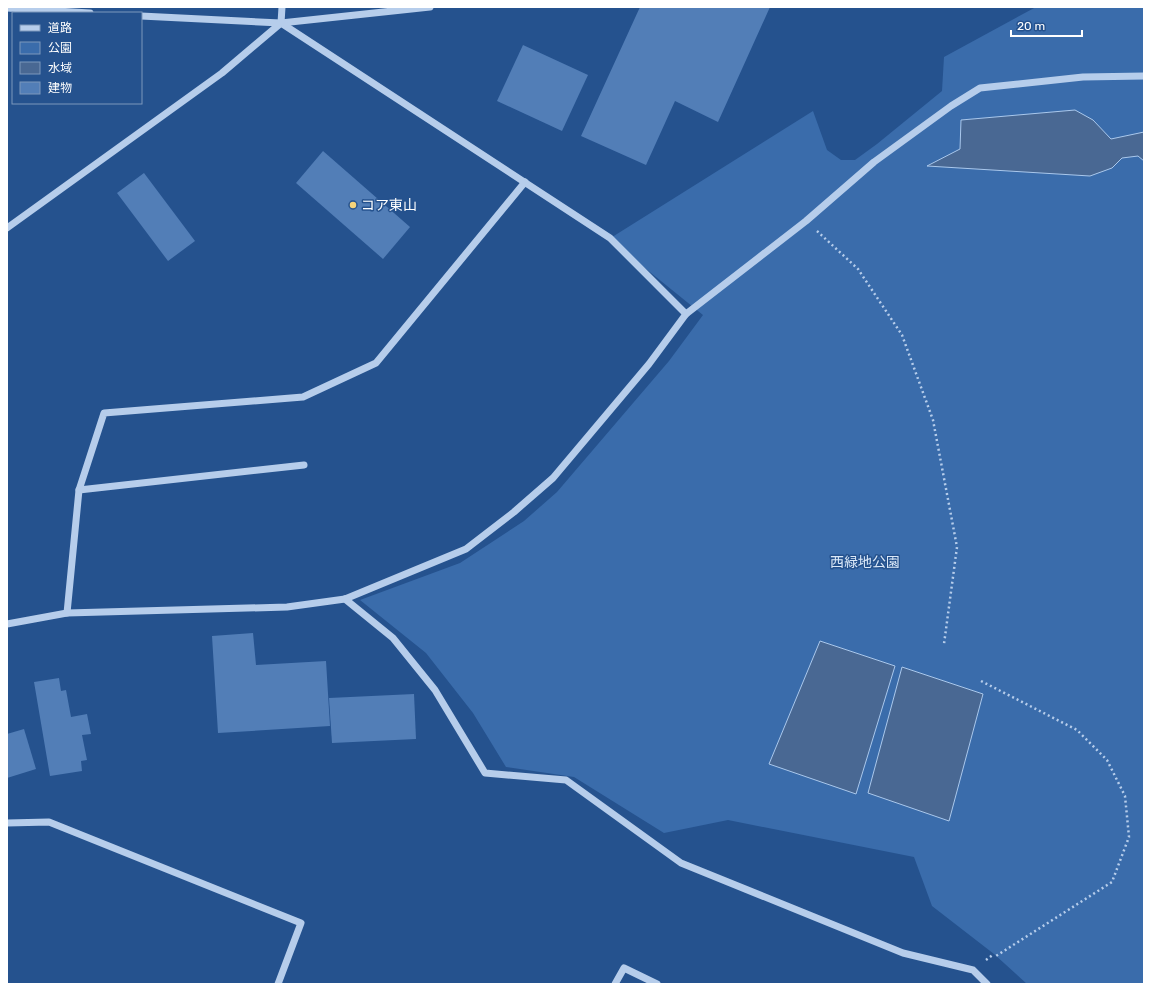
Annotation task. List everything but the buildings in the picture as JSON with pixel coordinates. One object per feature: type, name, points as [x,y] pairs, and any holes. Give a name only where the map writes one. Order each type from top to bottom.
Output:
[{"type":"street","points":[[7,228],[222,73],[281,23],[282,7]]},
{"type":"street","points":[[142,16],[281,23],[430,7]]},
{"type":"street","points":[[7,8],[73,12]]},
{"type":"street","points":[[281,23],[610,238],[686,314]]},
{"type":"street","points":[[7,624],[67,613],[287,607],[345,599],[466,548],[514,512],[553,478],[649,364],[686,314],[806,221],[874,162],[951,106],[980,88],[1083,77],[1144,76]]},
{"type":"street","points":[[67,613],[79,490],[104,413],[303,396],[376,363],[525,182]]},
{"type":"street","points":[[79,490],[304,465]]},
{"type":"street","points":[[345,599],[393,638],[435,690],[485,773],[566,780],[681,863],[903,952],[973,970],[987,984]]},
{"type":"street","points":[[7,823],[49,822],[301,923],[278,984]]},
{"type":"street","points":[[615,984],[624,968],[657,984]]},
{"type":"path","points":[[806,221],[858,269],[902,335],[933,420],[957,547],[944,644]]},
{"type":"path","points":[[981,680],[1077,730],[1107,760],[1125,796],[1129,837],[1112,882],[996,956]]},
{"type":"green space","name":"西緑地公園","points":[[1036,7],[1144,7],[1144,984],[1027,984],[994,954],[932,906],[914,857],[728,820],[664,833],[574,777],[506,767],[473,713],[426,653],[360,600],[460,563],[524,521],[557,492],[669,361],[703,315],[609,239],[813,111],[827,150],[841,160],[855,160],[942,91],[944,57]]},
{"type":"water","points":[[1075,110],[1093,120],[1111,139],[1144,132],[1144,161],[1138,156],[1122,158],[1112,168],[1090,176],[927,166],[960,149],[961,120]]},
{"type":"water","points":[[820,641],[895,666],[856,794],[769,764]]},
{"type":"water","points":[[902,667],[983,694],[949,821],[868,793]]},
{"type":"place","name":"コア東山","points":[[353,205]]}]
